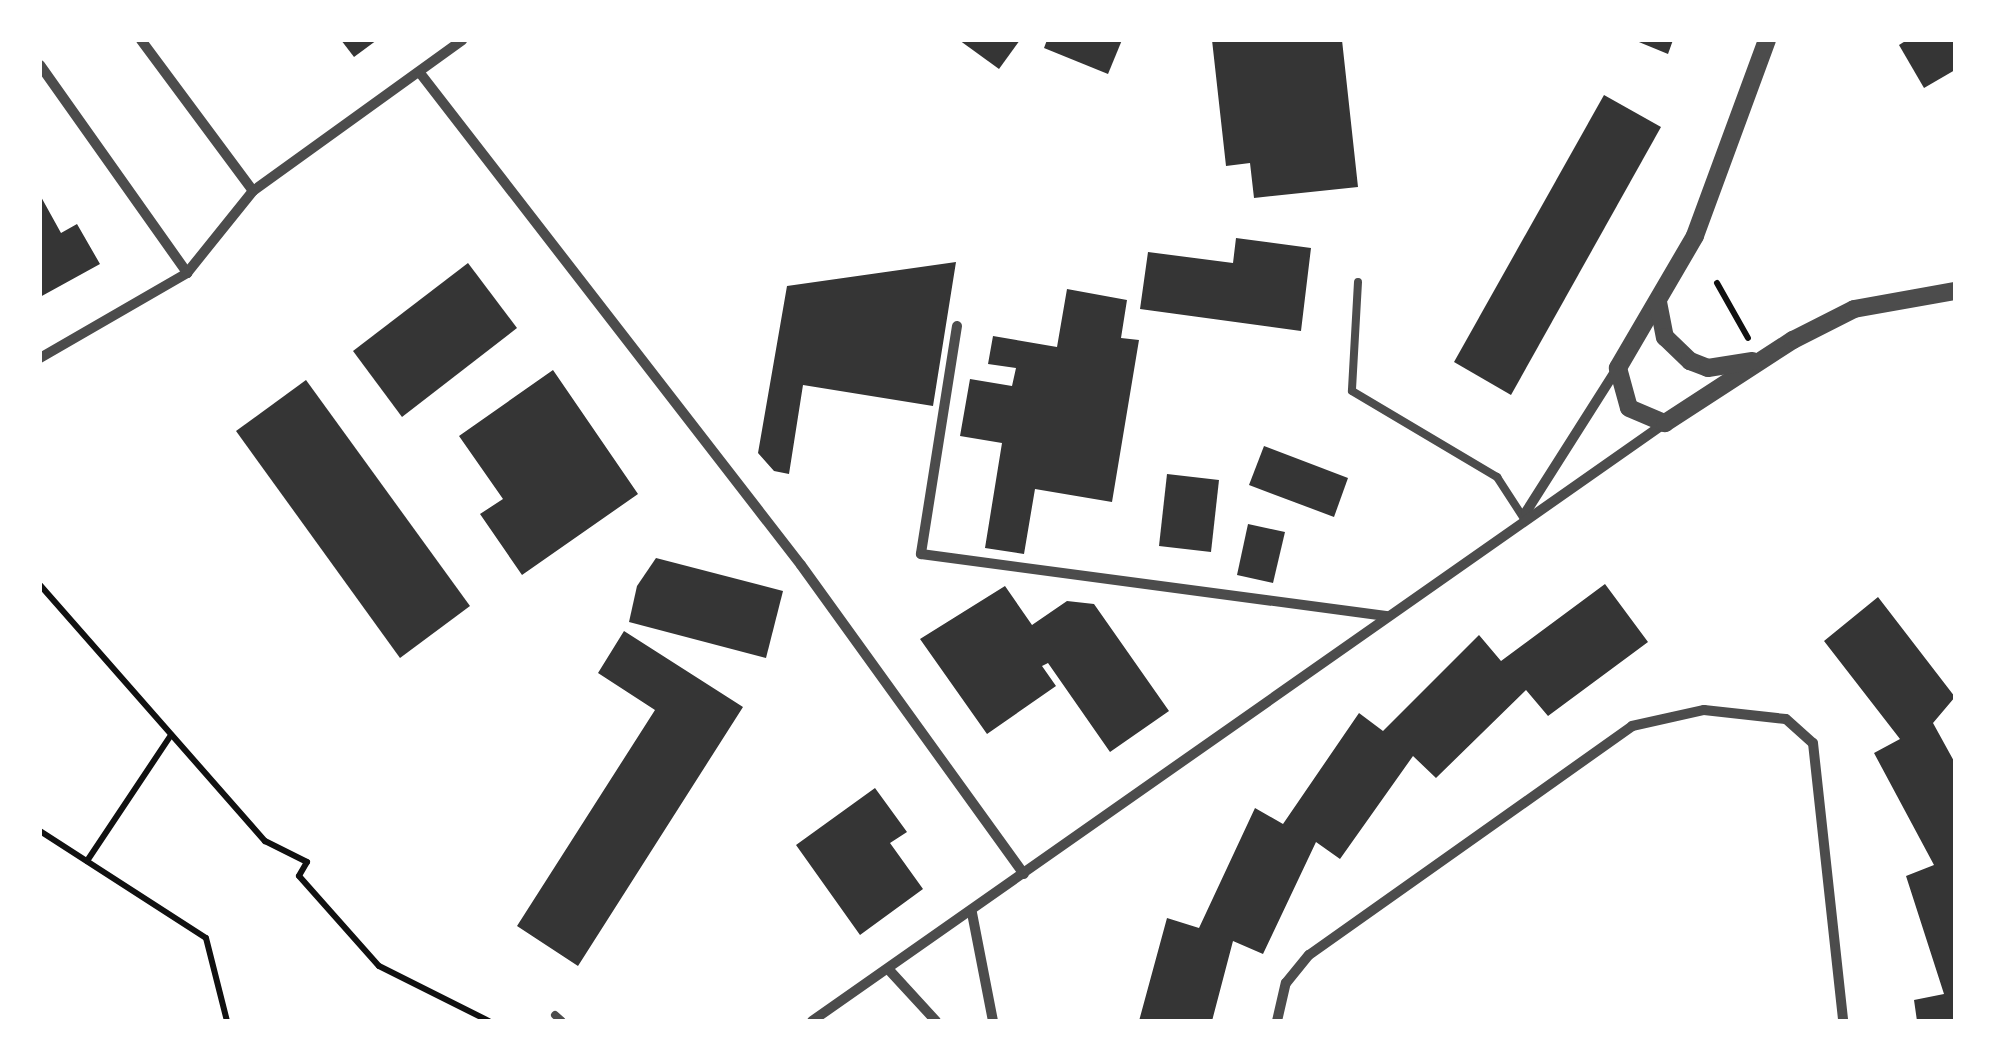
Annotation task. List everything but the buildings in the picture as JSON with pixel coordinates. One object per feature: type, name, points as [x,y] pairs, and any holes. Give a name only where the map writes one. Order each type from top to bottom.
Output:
[{"type":"street","points":[[141,40],[254,191]]},
{"type":"street","points":[[40,358],[186,273],[254,191],[462,40]]},
{"type":"street","points":[[1523,516],[1658,302],[1716,188],[1767,40]]},
{"type":"street","points":[[40,65],[186,273]]},
{"type":"street","points":[[420,73],[801,565],[1024,874]]},
{"type":"street","points":[[812,1021],[972,913],[1523,516],[1763,358],[1854,309],[1955,292]]},
{"type":"street","points":[[1658,302],[1665,337],[1690,361],[1708,368],[1763,358]]},
{"type":"street","points":[[957,326],[920,554],[1388,616]]},
{"type":"street","points":[[1618,368],[1629,408],[1665,423]]},
{"type":"street","points":[[1277,1021],[1286,984],[1309,955],[1632,726],[1704,710],[1786,718],[1813,743],[1843,1021]]},
{"type":"street","points":[[972,913],[993,1021]]},
{"type":"street","points":[[890,971],[936,1021]]},
{"type":"lane","points":[[1358,282],[1352,391],[1497,477],[1523,516]]},
{"type":"path","points":[[1718,283],[1749,339]]},
{"type":"path","points":[[40,586],[75,618],[170,735],[265,841],[308,862],[299,876],[379,966],[488,1021]]},
{"type":"path","points":[[87,861],[170,735]]},
{"type":"path","points":[[40,831],[206,938],[227,1021]]}]
